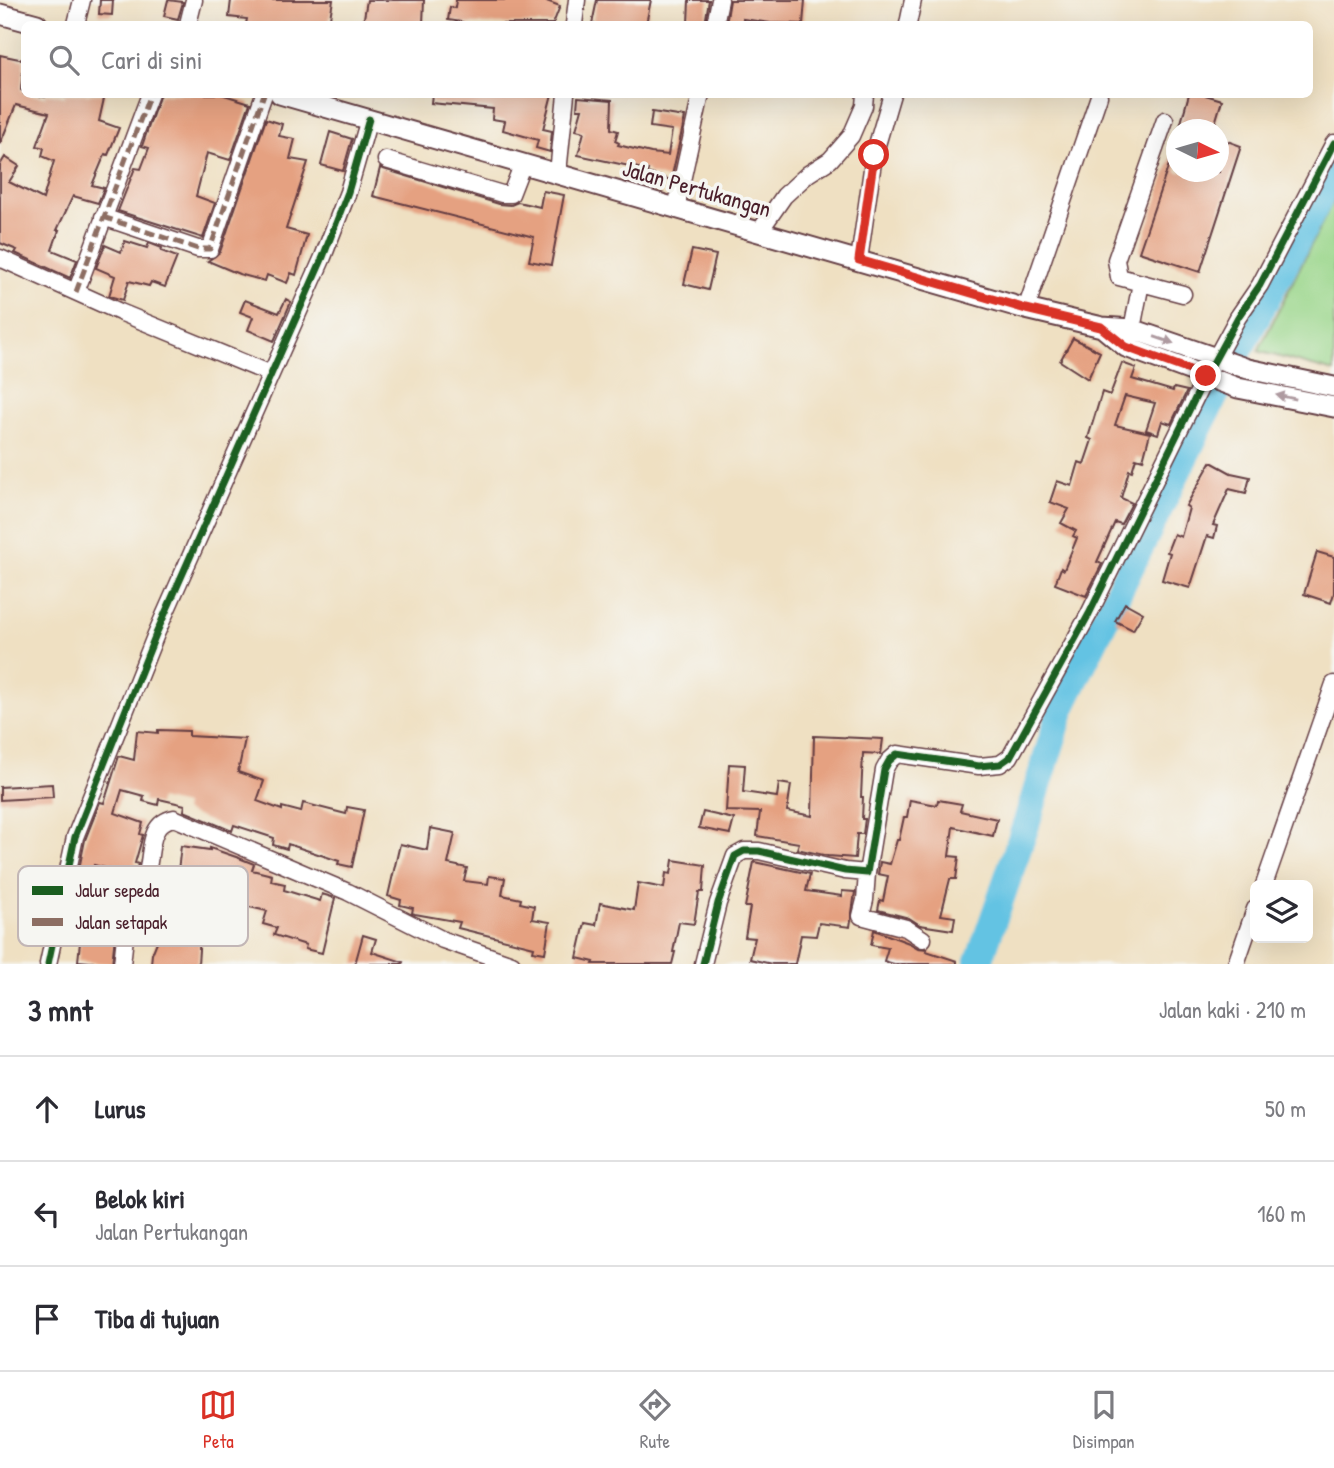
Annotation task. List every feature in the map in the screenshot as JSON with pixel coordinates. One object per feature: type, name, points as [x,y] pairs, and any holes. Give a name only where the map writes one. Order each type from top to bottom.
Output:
[{"type":"main road","points":[[0,14],[26,21]]},
{"type":"main road","name":"Jalan Pertukangan","points":[[294,98],[1026,309],[1101,327],[1132,329],[1248,369],[1334,387]]},
{"type":"main road","name":"Jalan Pertukangan","points":[[1101,327],[1126,347],[1238,388],[1334,407]]},
{"type":"street","points":[[77,21],[82,0]]},
{"type":"street","points":[[189,21],[194,0]]},
{"type":"street","points":[[574,21],[577,0]]},
{"type":"street","points":[[716,21],[720,0]]},
{"type":"street","points":[[909,21],[913,0]]},
{"type":"street","points":[[76,292],[148,98]]},
{"type":"street","points":[[103,217],[198,248],[210,248],[263,98]]},
{"type":"street","points":[[558,173],[566,98]]},
{"type":"street","points":[[676,208],[700,98]]},
{"type":"street","points":[[759,232],[784,196],[808,174],[830,160],[851,136],[865,98]]},
{"type":"street","points":[[859,260],[874,155],[891,98]]},
{"type":"street","points":[[1026,309],[1098,98]]},
{"type":"street","points":[[68,866],[75,837],[156,634],[333,231],[348,192],[369,120]]},
{"type":"street","points":[[1165,120],[1116,260],[1119,277],[1184,294]]},
{"type":"street","points":[[923,939],[906,928],[861,916],[884,770],[888,761],[897,754],[979,766],[1000,764],[1010,757],[1089,614],[1212,378],[1238,317],[1260,285],[1334,144]]},
{"type":"street","points":[[386,160],[502,194],[511,194],[523,163]]},
{"type":"street","points":[[0,258],[271,374]]},
{"type":"street","points":[[1132,329],[1142,283]]},
{"type":"street","points":[[1266,880],[1334,684]]},
{"type":"street","points":[[147,866],[156,828],[164,820],[174,818],[348,892],[443,940],[512,964]]},
{"type":"street","points":[[703,964],[718,903],[735,856],[744,851],[867,873]]},
{"type":"street","points":[[1236,964],[1250,923]]},
{"type":"street","points":[[48,964],[52,946]]},
{"type":"street","points":[[122,964],[124,946]]},
{"type":"green space","points":[[1334,199],[1334,372],[1258,351]]},
{"type":"building","points":[[100,0],[113,0],[112,15],[99,14]]},
{"type":"building","points":[[168,0],[183,2],[178,19],[164,16]]},
{"type":"building","points":[[231,0],[333,0],[330,21],[247,21],[229,17]]},
{"type":"building","points":[[367,0],[424,0],[423,21],[364,21]]},
{"type":"building","points":[[456,0],[544,0],[560,6],[554,21],[448,20],[450,7],[455,8]]},
{"type":"building","points":[[597,0],[651,0],[647,21],[593,21]]},
{"type":"building","points":[[689,0],[709,0],[706,21],[688,21]]},
{"type":"building","points":[[730,0],[805,0],[803,21],[726,21]]},
{"type":"building","points":[[0,55],[21,59],[21,98],[104,98],[99,121],[119,128],[92,185],[104,188],[98,203],[73,196],[57,230],[52,250],[77,260],[70,278],[15,253],[17,250],[0,243],[0,165],[5,157],[19,166],[9,182],[43,199],[54,161],[42,156],[44,148],[37,146],[49,113],[16,105],[0,144]]},
{"type":"building","points":[[159,98],[234,98],[250,103],[230,160],[207,153],[196,196],[215,203],[203,238],[118,211],[135,168],[141,169],[149,148],[142,146]]},
{"type":"building","points":[[432,98],[551,98],[543,129],[552,131],[550,152],[536,148],[538,140],[503,130],[505,121],[492,119],[493,109],[431,103]]},
{"type":"building","points":[[578,98],[612,100],[611,129],[618,131],[615,141],[618,145],[668,155],[672,130],[650,127],[652,112],[685,117],[671,180],[647,173],[648,170],[578,155],[584,132],[576,130],[582,109],[577,109]]},
{"type":"building","points":[[1188,98],[1222,100],[1216,119],[1182,119]]},
{"type":"building","points":[[266,119],[282,124],[279,136],[295,139],[290,159],[308,162],[286,229],[307,235],[296,275],[291,273],[287,283],[267,275],[265,281],[239,274],[208,261],[220,252]]},
{"type":"building","points":[[330,132],[352,139],[343,171],[321,165]]},
{"type":"building","points":[[1229,142],[1241,146],[1200,272],[1139,252],[1166,173],[1166,182],[1229,182]]},
{"type":"building","points":[[380,168],[499,204],[511,205],[518,202],[540,207],[543,191],[564,195],[551,265],[529,261],[534,237],[373,196]]},
{"type":"building","points":[[125,241],[147,248],[149,243],[177,257],[165,287],[151,282],[149,286],[129,281],[123,300],[109,296],[115,276],[96,268],[105,245],[121,252]]},
{"type":"building","points":[[692,250],[716,255],[708,290],[684,284]]},
{"type":"building","points":[[286,299],[291,302],[274,341],[248,330],[253,317],[240,312],[245,300],[279,313]]},
{"type":"building","points":[[1073,338],[1100,352],[1088,379],[1060,361]]},
{"type":"building","points":[[1122,363],[1136,368],[1132,379],[1173,391],[1174,388],[1187,391],[1171,424],[1162,421],[1158,434],[1146,430],[1155,403],[1125,396],[1115,425],[1150,433],[1143,460],[1136,458],[1132,471],[1129,470],[1121,498],[1132,503],[1121,524],[1115,522],[1097,562],[1102,564],[1086,596],[1055,584],[1077,538],[1073,536],[1076,531],[1061,523],[1069,509],[1050,502],[1057,481],[1072,486],[1079,462],[1084,464],[1092,440],[1088,438],[1102,392],[1110,395]]},
{"type":"building","points":[[1211,462],[1231,473],[1250,477],[1246,493],[1229,489],[1213,525],[1217,526],[1214,538],[1207,536],[1190,588],[1162,580],[1170,553],[1167,552],[1174,534],[1181,537],[1189,508],[1186,506]]},
{"type":"building","points":[[1317,552],[1334,557],[1334,593],[1331,603],[1304,594]]},
{"type":"building","points":[[1125,603],[1143,613],[1133,630],[1115,621]]},
{"type":"building","points":[[158,730],[189,731],[189,736],[245,739],[238,772],[264,781],[257,801],[282,810],[282,807],[301,812],[303,803],[346,814],[347,807],[364,810],[352,867],[288,844],[287,849],[273,845],[274,838],[234,825],[232,831],[184,811],[185,805],[159,799],[158,805],[143,801],[144,796],[122,790],[115,813],[143,823],[140,834],[143,835],[135,863],[138,866],[80,866],[85,840],[100,802],[104,803],[119,756],[134,760],[137,731],[158,733]]},
{"type":"building","points":[[814,736],[883,739],[881,754],[863,753],[861,797],[862,819],[865,819],[863,834],[857,834],[855,858],[828,856],[797,849],[799,843],[757,836],[760,812],[726,811],[729,764],[745,765],[743,792],[777,797],[779,783],[791,785],[787,811],[812,816]]},
{"type":"building","points":[[52,784],[53,797],[0,800],[0,787]]},
{"type":"building","points":[[910,800],[937,805],[938,800],[962,804],[960,811],[997,819],[993,836],[953,827],[949,856],[959,857],[956,879],[950,879],[941,915],[955,917],[953,930],[920,925],[909,918],[878,910],[880,900],[883,901],[888,876],[878,874],[880,862],[890,864],[904,817],[907,817]]},
{"type":"building","points":[[703,812],[734,819],[730,834],[699,828]]},
{"type":"building","points":[[430,828],[455,833],[448,864],[467,868],[464,881],[488,884],[489,876],[505,878],[502,895],[521,899],[520,903],[534,906],[532,919],[550,922],[545,953],[533,951],[534,947],[458,928],[460,922],[412,913],[413,908],[400,905],[401,900],[388,896],[400,844],[427,850]]},
{"type":"building","points":[[181,846],[210,848],[254,864],[252,870],[272,875],[271,881],[285,884],[284,890],[320,901],[322,894],[335,898],[322,953],[305,949],[306,945],[274,935],[277,928],[263,924],[267,911],[248,907],[248,866],[179,866]]},
{"type":"building","points":[[673,860],[705,865],[703,892],[699,892],[694,924],[679,922],[672,964],[593,964],[594,962],[577,958],[585,923],[596,925],[600,903],[634,910],[638,883],[664,888],[666,873],[671,874]]},
{"type":"building","points":[[754,862],[810,874],[806,891],[842,896],[842,891],[855,892],[850,927],[819,923],[816,936],[801,935],[795,964],[772,964],[750,959],[755,938],[745,937],[750,907],[745,907]]},
{"type":"building","points":[[874,930],[957,961],[957,964],[894,964],[884,961],[888,948],[871,945]]},
{"type":"building","points":[[363,935],[376,939],[372,952],[403,962],[402,964],[355,964]]},
{"type":"building","points":[[80,946],[114,946],[112,964],[78,961]]},
{"type":"building","points":[[155,946],[199,946],[198,964],[151,964]]},
{"type":"waterway","points":[[978,964],[1026,825],[1063,704],[1214,397],[1334,171]]},
{"type":"marked path","points":[[76,292],[149,98]]},
{"type":"marked path","points":[[103,217],[198,249],[210,249],[263,98]]},
{"type":"cycle path","points":[[69,866],[75,837],[156,634],[323,257],[348,192],[369,119]]},
{"type":"cycle path","points":[[703,964],[718,903],[735,856],[744,851],[759,851],[845,871],[867,873],[884,770],[897,754],[979,766],[1000,764],[1010,757],[1089,614],[1206,376],[1238,317],[1260,285],[1334,143]]},
{"type":"cycle path","points":[[48,964],[52,946]]},
{"type":"route","points":[[874,155],[859,260],[1026,309],[1101,327],[1126,347],[1206,376]]}]
